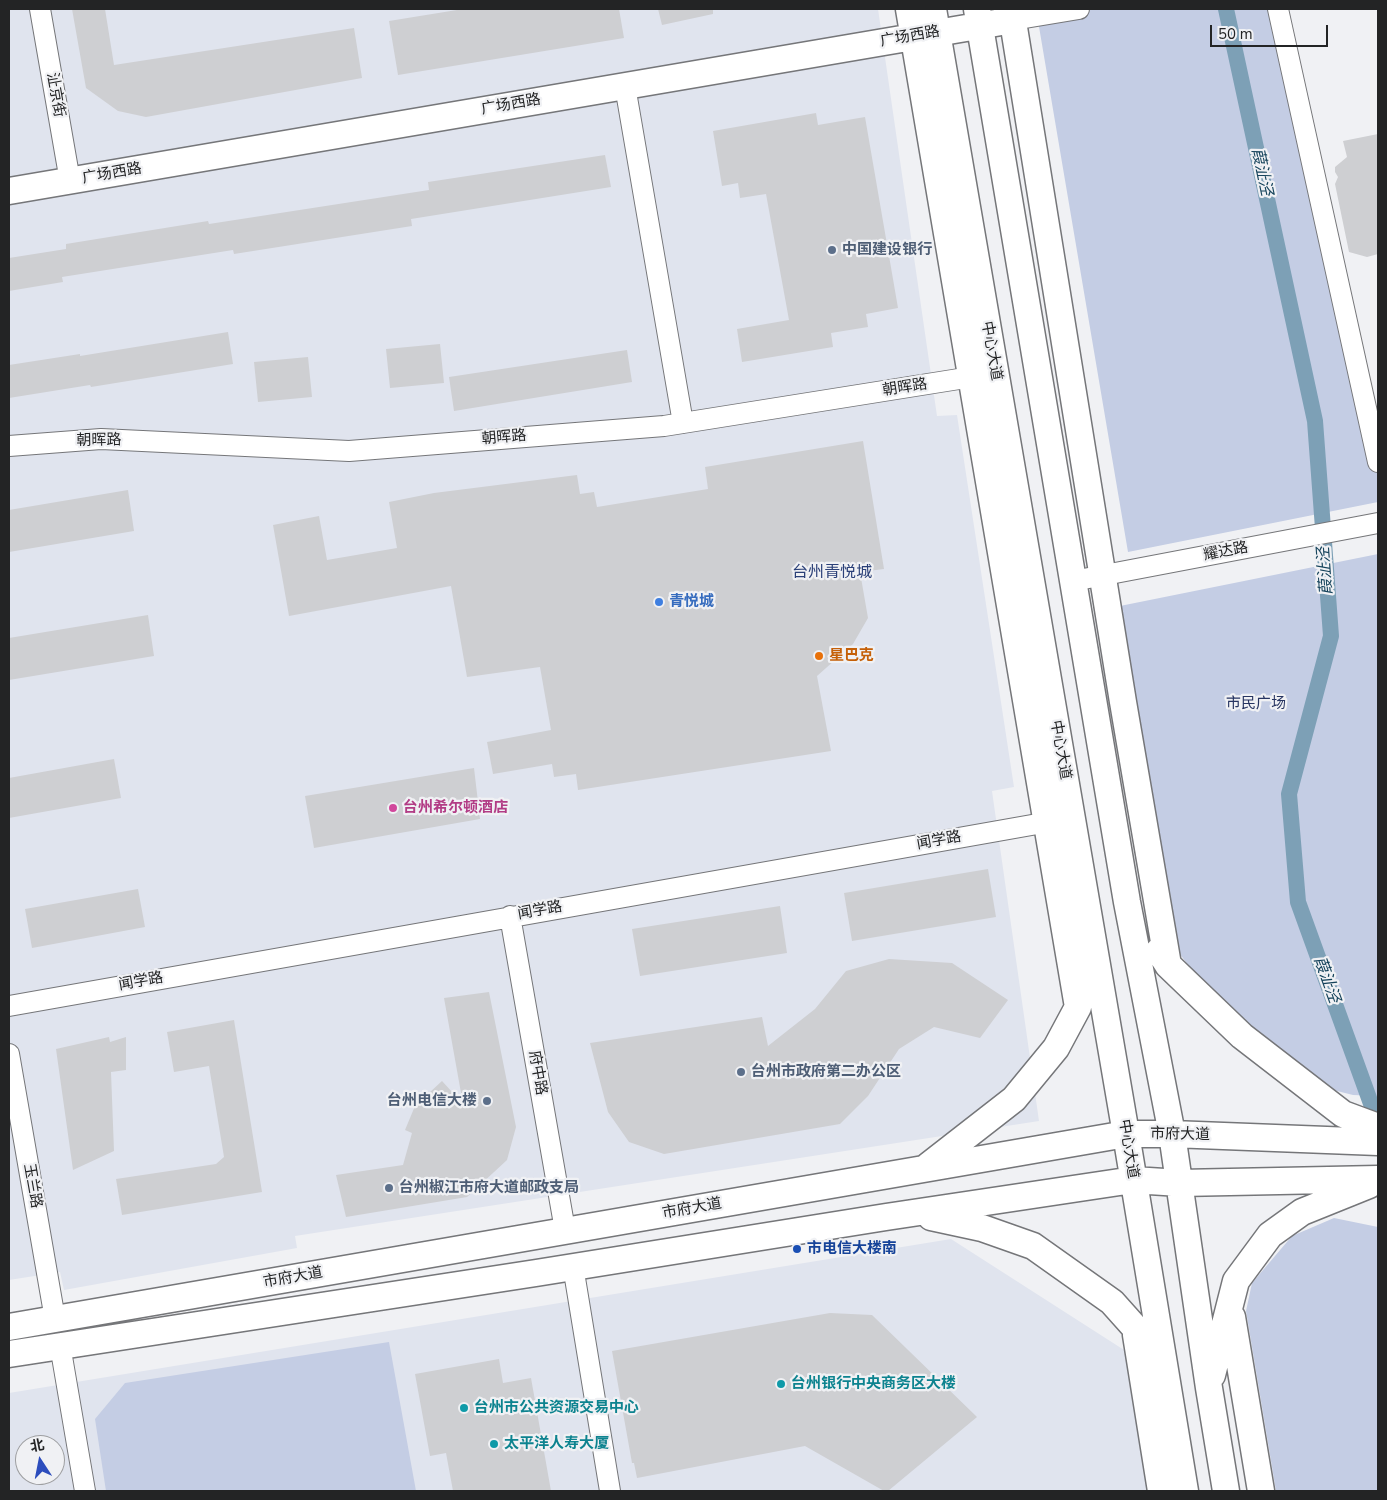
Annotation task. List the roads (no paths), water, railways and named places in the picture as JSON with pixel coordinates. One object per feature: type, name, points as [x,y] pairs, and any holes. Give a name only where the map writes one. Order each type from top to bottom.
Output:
[{"type":"main road","points":[[909,9],[928,26],[983,375],[1059,820],[1078,1007]]},
{"type":"main road","name":"广场西路","points":[[9,191],[625,86],[928,26],[979,17],[1012,14]]},
{"type":"main road","points":[[1012,14],[1123,702],[1168,965]]},
{"type":"main road","points":[[979,17],[1127,902],[1172,1134],[1226,1491]]},
{"type":"main road","name":"中心大道","points":[[1059,820],[1088,913],[1185,1491]]},
{"type":"main road","points":[[1127,902],[1168,965],[1242,1036],[1343,1114],[1378,1127]]},
{"type":"main road","points":[[924,1169],[1014,1099],[1056,1048],[1078,1007],[1086,962],[1088,913]]},
{"type":"main road","name":"市府大道","points":[[9,1327],[1126,1134],[1378,1142]]},
{"type":"main road","name":"市府大道","points":[[9,1354],[1133,1180],[1180,1183],[1378,1181]]},
{"type":"main road","points":[[1209,1388],[1236,1281],[1270,1235],[1302,1212],[1378,1181]]},
{"type":"main road","points":[[916,1214],[982,1228],[1033,1246],[1112,1302],[1146,1340],[1166,1375]]},
{"type":"main road","points":[[1231,1299],[1232,1326],[1261,1491]]},
{"type":"main road","points":[[1134,1326],[1161,1491]]},
{"type":"street","name":"沚京街","points":[[40,9],[70,181]]},
{"type":"street","points":[[1012,14],[1079,9]]},
{"type":"street","points":[[1278,9],[1378,462]]},
{"type":"street","points":[[625,86],[683,423]]},
{"type":"street","name":"朝晖路","points":[[9,446],[102,439],[349,451],[683,423],[983,375]]},
{"type":"street","name":"耀达路","points":[[1074,582],[1378,523]]},
{"type":"street","name":"闻学路","points":[[9,1006],[1059,820]]},
{"type":"street","name":"府中路","points":[[510,916],[565,1230]]},
{"type":"street","name":"玉兰路","points":[[9,1054],[55,1319]]},
{"type":"street","points":[[573,1266],[610,1491]]},
{"type":"street","points":[[60,1345],[86,1491]]},
{"type":"waterway","name":"葭沚泾","points":[[1226,9],[1315,421],[1331,636],[1289,794],[1298,902],[1378,1123]]},
{"type":"place","name":"中国建设银行","points":[[832,250]]},
{"type":"place","name":"青悦城","points":[[659,602]]},
{"type":"place","name":"星巴克","points":[[819,656]]},
{"type":"place","name":"台州希尔顿酒店","points":[[393,808]]},
{"type":"place","name":"台州市政府第二办公区","points":[[741,1072]]},
{"type":"place","name":"台州电信大楼","points":[[487,1101]]},
{"type":"place","name":"台州椒江市府大道邮政支局","points":[[389,1188]]},
{"type":"place","name":"市电信大楼南","points":[[797,1249]]},
{"type":"place","name":"台州银行中央商务区大楼","points":[[781,1384]]},
{"type":"place","name":"台州市公共资源交易中心","points":[[464,1408]]},
{"type":"place","name":"太平洋人寿大厦","points":[[494,1444]]},
{"type":"district","name":"台州青悦城","points":[[832,573]]},
{"type":"park label","name":"市民广场","points":[[1256,704]]}]
